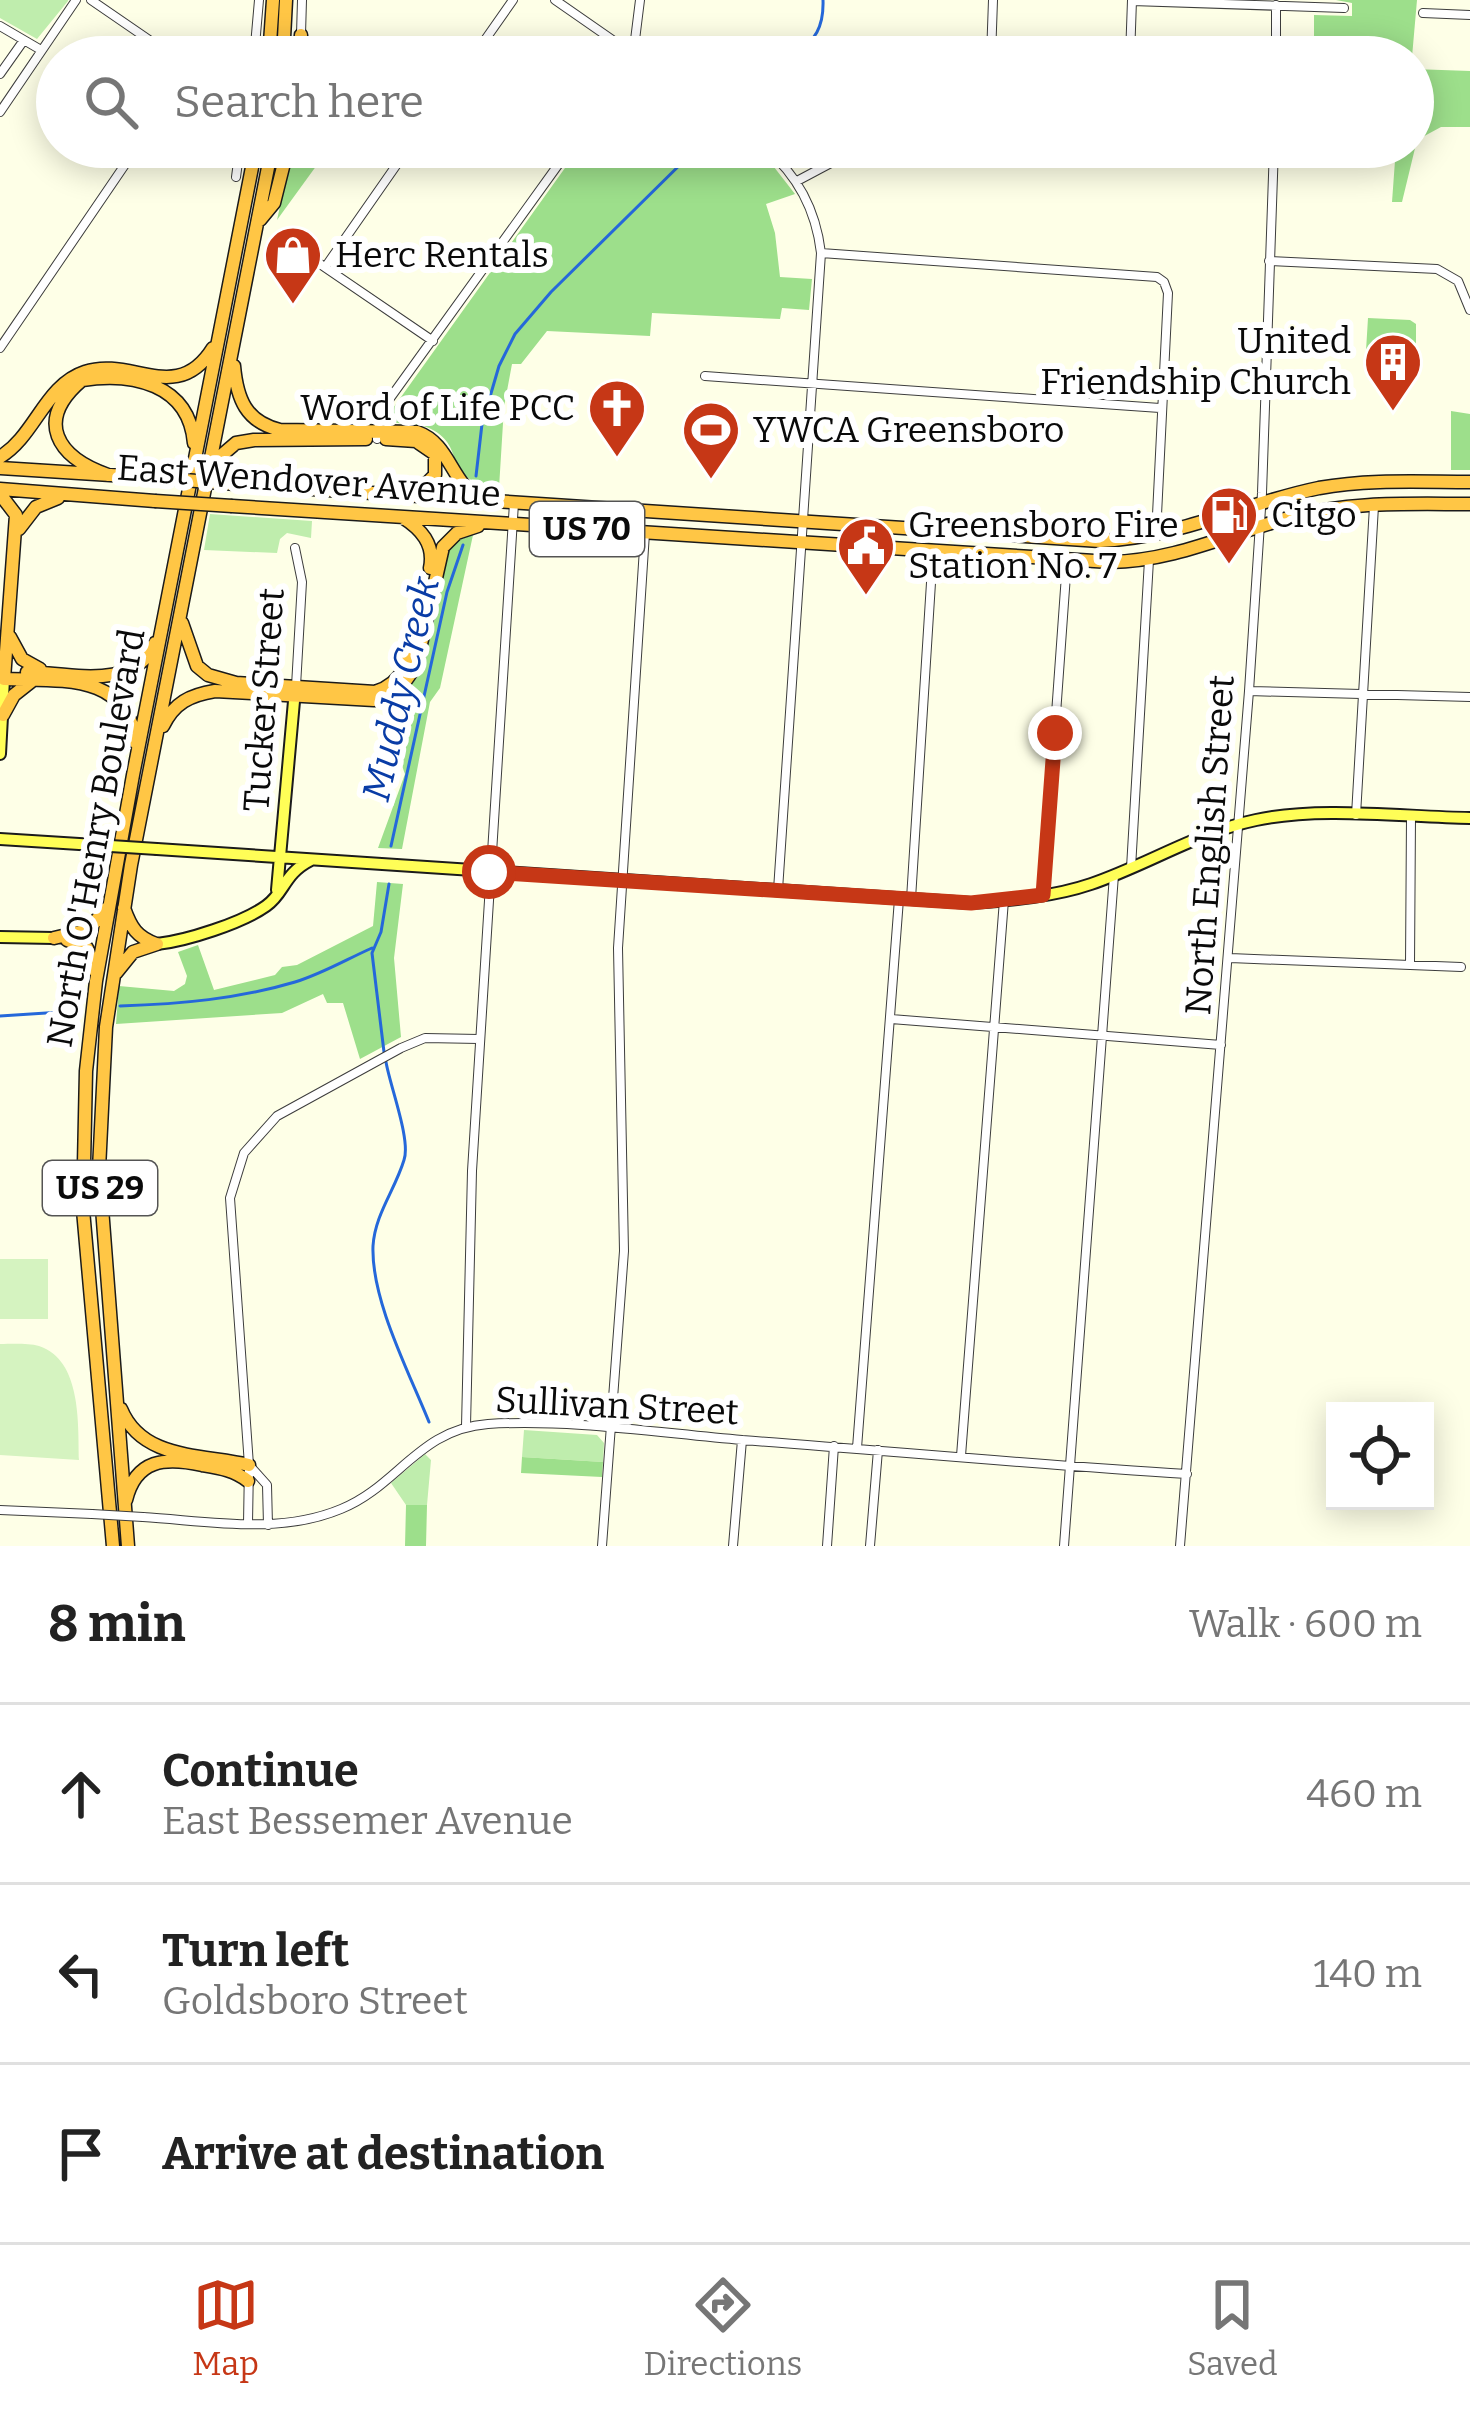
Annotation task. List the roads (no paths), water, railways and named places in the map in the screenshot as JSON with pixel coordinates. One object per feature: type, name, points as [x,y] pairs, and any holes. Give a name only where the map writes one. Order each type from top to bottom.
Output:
[{"type":"highway","points":[[270,36],[273,0]]},
{"type":"highway","points":[[285,36],[286,0]]},
{"type":"highway","name":"North O'Henry Boulevard","points":[[113,1546],[82,1210],[82,1128],[137,754],[252,168]]},
{"type":"highway","name":"North O'Henry Boulevard","points":[[117,905],[154,749],[268,168]]},
{"type":"highway","points":[[259,220],[274,203],[283,168]]},
{"type":"highway","points":[[0,457],[21,441],[71,378],[89,370],[112,369],[171,377],[205,361],[217,342]]},
{"type":"highway","points":[[232,349],[240,400],[261,425],[416,441],[435,454],[438,469],[432,479],[398,495]]},
{"type":"highway","points":[[108,475],[81,465],[63,449],[55,428],[58,406],[82,380],[120,379],[177,397],[188,412],[195,455]]},
{"type":"highway","points":[[208,467],[236,443],[416,432],[442,448],[464,488],[488,501]]},
{"type":"highway","name":"East Wendover Avenue","points":[[0,468],[1100,541],[1156,536],[1347,484],[1470,482]]},
{"type":"highway","points":[[0,491],[16,515],[4,675],[123,674],[151,653],[162,626]]},
{"type":"highway","name":"East Wendover Avenue","points":[[0,491],[1067,561],[1148,560],[1332,508],[1470,504]]},
{"type":"highway","points":[[15,535],[36,508],[69,495]]},
{"type":"highway","points":[[154,749],[166,719],[179,703],[194,695],[215,691],[375,692],[389,686],[405,670],[432,558],[422,532],[402,517]]},
{"type":"highway","points":[[183,598],[182,624],[197,666],[221,680],[374,700],[399,690],[416,666],[443,547],[458,533],[492,522]]},
{"type":"highway","points":[[8,634],[22,659],[40,676],[106,689],[130,714],[137,754]]},
{"type":"highway","points":[[3,715],[14,695],[40,676]]},
{"type":"highway","points":[[54,938],[88,930],[117,905],[140,938],[158,944]]},
{"type":"highway","points":[[54,938],[79,941],[87,948],[103,982],[133,952],[158,944]]},
{"type":"highway","name":"North O'Henry Boulevard","points":[[103,982],[99,1169],[128,1546]]},
{"type":"highway","points":[[116,1392],[123,1414],[144,1442],[162,1450],[249,1465]]},
{"type":"highway","points":[[124,1507],[137,1474],[151,1462],[166,1459],[212,1466],[235,1471],[248,1481]]},
{"type":"main road","points":[[0,754],[4,675]]},
{"type":"main road","name":"Tucker Street","points":[[277,890],[295,692]]},
{"type":"main road","points":[[0,838],[905,899],[1004,900],[1043,895],[1114,875],[1238,824],[1293,815],[1470,818]]},
{"type":"main road","points":[[158,944],[190,937],[263,908],[290,872],[312,859]]},
{"type":"main road","points":[[0,937],[54,938]]},
{"type":"street","points":[[51,36],[76,0]]},
{"type":"street","points":[[92,0],[144,36]]},
{"type":"street","points":[[256,36],[259,0]]},
{"type":"street","points":[[301,35],[302,0]]},
{"type":"street","points":[[487,36],[513,0]]},
{"type":"street","points":[[555,0],[606,36]]},
{"type":"street","points":[[636,36],[640,0]]},
{"type":"street","points":[[992,36],[993,0]]},
{"type":"street","points":[[1131,36],[1132,1],[1276,2],[1345,8]]},
{"type":"street","points":[[1276,2],[1276,36]]},
{"type":"street","points":[[1424,13],[1470,15]]},
{"type":"street","points":[[0,26],[36,47]]},
{"type":"street","points":[[0,74],[24,40]]},
{"type":"street","points":[[0,112],[36,58]]},
{"type":"street","points":[[0,348],[123,168]]},
{"type":"street","points":[[236,177],[237,168]]},
{"type":"street","points":[[326,266],[394,168]]},
{"type":"street","points":[[377,435],[383,408],[556,168]]},
{"type":"street","points":[[778,891],[821,253],[813,214],[784,168]]},
{"type":"street","points":[[796,181],[821,168]]},
{"type":"street","name":"North English Street","points":[[1180,1546],[1249,691],[1273,168]]},
{"type":"street","points":[[279,236],[433,340]]},
{"type":"street","points":[[821,253],[1164,281],[1168,292],[1156,536]]},
{"type":"street","points":[[1269,261],[1437,269],[1458,281],[1470,310]]},
{"type":"street","points":[[705,376],[1160,408]]},
{"type":"street","points":[[466,1426],[466,1309],[479,1040],[514,503]]},
{"type":"street","points":[[1356,816],[1374,505]]},
{"type":"street","points":[[602,1546],[624,1251],[618,977],[644,533]]},
{"type":"street","name":"Tucker Street","points":[[295,548],[302,582],[295,692]]},
{"type":"street","points":[[857,1448],[933,551]]},
{"type":"street","points":[[1130,868],[1148,560]]},
{"type":"street","points":[[1043,895],[1067,561]]},
{"type":"street","points":[[1249,691],[1470,698]]},
{"type":"street","points":[[1410,964],[1412,817]]},
{"type":"street","points":[[1064,1546],[1114,875]]},
{"type":"street","points":[[961,1456],[1004,900]]},
{"type":"street","points":[[1230,958],[1461,967]]},
{"type":"street","points":[[891,1019],[1221,1045]]},
{"type":"street","points":[[248,1523],[249,1465],[230,1198],[244,1153],[278,1116],[401,1048],[425,1038],[479,1040]]},
{"type":"street","name":"Sullivan Street","points":[[0,1510],[268,1525],[310,1519],[343,1509],[436,1439],[466,1426],[510,1424],[1187,1474]]},
{"type":"street","points":[[733,1546],[742,1439]]},
{"type":"street","points":[[827,1546],[834,1446]]},
{"type":"street","points":[[870,1546],[878,1450]]},
{"type":"street","points":[[249,1465],[267,1485],[268,1525]]},
{"type":"waterway","name":"Muddy Creek","points":[[814,36],[823,0]]},
{"type":"waterway","name":"Muddy Creek","points":[[476,476],[482,424],[499,366],[515,334],[677,168]]},
{"type":"waterway","name":"Muddy Creek","points":[[391,846],[447,592],[463,545]]},
{"type":"waterway","points":[[384,1052],[372,953],[381,932],[389,884]]},
{"type":"waterway","name":"Muddy Creek","points":[[120,1006],[209,1000],[274,988],[372,948]]},
{"type":"waterway","name":"Muddy Creek","points":[[0,1016],[77,1011]]},
{"type":"waterway","points":[[386,1062],[405,1151],[377,1223],[374,1267],[393,1336],[429,1422]]},
{"type":"place","name":"Herc Rentals","points":[[293,306]]},
{"type":"place","name":"United Friendship Church","points":[[1393,413]]},
{"type":"place","name":"Word of Life PCC","points":[[617,459]]},
{"type":"place","name":"YWCA Greensboro","points":[[711,481]]},
{"type":"place","name":"Citgo","points":[[1229,566]]},
{"type":"place","name":"Greensboro Fire Station No. 7","points":[[866,597]]}]
